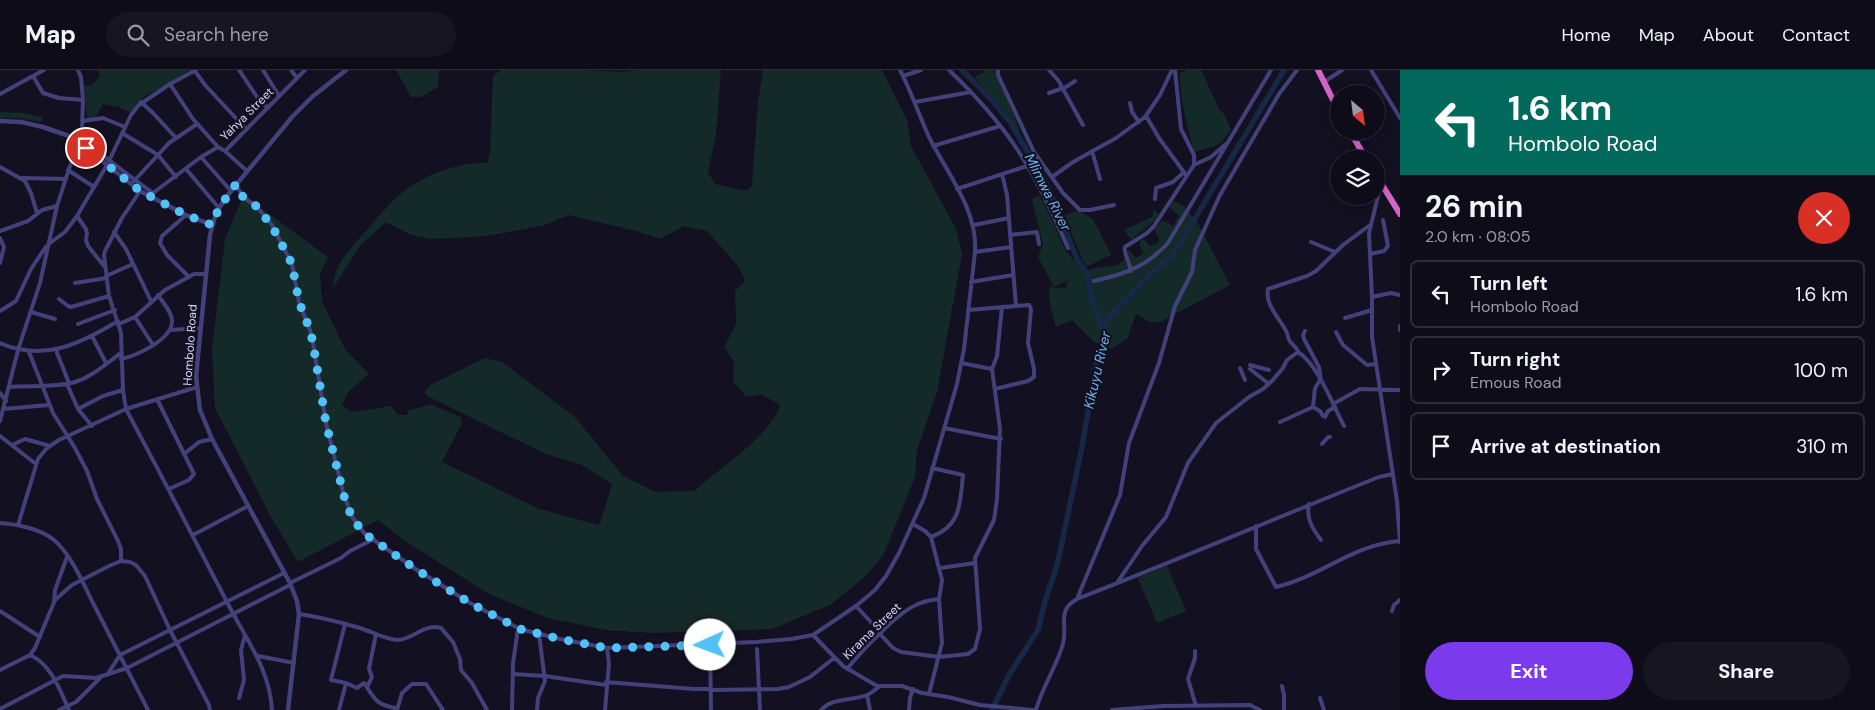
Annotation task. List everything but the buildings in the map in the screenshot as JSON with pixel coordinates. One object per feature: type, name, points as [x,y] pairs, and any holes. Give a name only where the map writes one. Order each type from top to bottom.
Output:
[{"type":"highway","points":[[1318,70],[1330,94]]},
{"type":"highway","points":[[1385,189],[1400,214]]},
{"type":"street","points":[[0,94],[44,70]]},
{"type":"street","points":[[0,422],[18,350],[31,312],[50,243],[57,206],[84,121],[81,77],[78,70]]},
{"type":"street","points":[[0,311],[16,301],[31,269],[50,243],[65,232],[77,216],[109,162],[125,127],[141,102],[195,70],[208,89],[246,129]]},
{"type":"street","points":[[239,70],[257,97],[268,108]]},
{"type":"street","points":[[263,70],[279,96]]},
{"type":"street","points":[[291,70],[296,78]]},
{"type":"street","name":"Yahya Street","points":[[225,151],[305,70]]},
{"type":"street","name":"Hombolo Road","points":[[290,710],[299,614],[297,601],[290,584],[212,439],[200,410],[197,364],[200,328],[212,225],[219,208],[236,184],[292,117],[312,97],[346,70]]},
{"type":"street","points":[[236,184],[243,197],[256,206],[272,226],[292,264],[299,302],[313,343],[326,423],[344,496],[352,518],[365,534],[417,570],[470,603],[518,628],[539,634],[607,648],[791,640],[813,635],[856,606],[875,590],[886,576],[924,498],[961,363],[975,252],[974,225],[957,188],[934,146],[900,70]]},
{"type":"street","points":[[903,76],[921,70]]},
{"type":"street","points":[[949,70],[971,92],[1018,150],[1068,248]]},
{"type":"street","points":[[998,70],[998,75],[1034,152],[1064,193],[1080,210],[1114,205]]},
{"type":"street","points":[[1049,70],[1063,89],[1082,124]]},
{"type":"street","points":[[1052,177],[1146,116],[1173,70]]},
{"type":"street","points":[[1173,70],[1182,129],[1194,156],[1194,165]]},
{"type":"street","points":[[1094,281],[1130,271],[1156,256],[1168,243],[1271,70]]},
{"type":"street","points":[[1077,599],[1120,495],[1129,444],[1159,363],[1175,306],[1192,272],[1195,250],[1220,196],[1279,94],[1297,70]]},
{"type":"street","points":[[1324,82],[1342,70]]},
{"type":"street","points":[[1371,70],[1400,118]]},
{"type":"street","points":[[33,76],[43,93],[60,98],[83,100]]},
{"type":"street","points":[[1050,93],[1063,89],[1075,81]]},
{"type":"street","points":[[170,84],[197,124],[218,147],[247,171]]},
{"type":"street","points":[[915,102],[971,92]]},
{"type":"street","points":[[141,102],[176,138]]},
{"type":"street","points":[[1130,103],[1132,112],[1139,122]]},
{"type":"street","points":[[1146,116],[1185,174]]},
{"type":"street","points":[[84,121],[103,118],[125,127]]},
{"type":"street","points":[[0,121],[21,122],[43,127],[79,140],[151,195],[186,215],[212,225]]},
{"type":"street","points":[[133,182],[176,138],[197,124]]},
{"type":"street","points":[[934,146],[1000,126]]},
{"type":"street","points":[[122,133],[158,155],[176,177]]},
{"type":"street","points":[[1155,199],[1156,188],[1173,182],[1194,165],[1211,156],[1228,141]]},
{"type":"street","points":[[151,195],[201,157],[218,147]]},
{"type":"street","points":[[1092,152],[1100,179]]},
{"type":"street","points":[[201,157],[231,191]]},
{"type":"street","points":[[957,188],[1026,166]]},
{"type":"street","points":[[0,167],[22,178],[66,179]]},
{"type":"street","points":[[186,169],[219,208]]},
{"type":"street","points":[[68,170],[94,187]]},
{"type":"street","points":[[1002,174],[1007,195],[1016,306]]},
{"type":"street","points":[[1130,271],[1124,251],[1125,248],[1150,230],[1185,174]]},
{"type":"street","points":[[22,178],[31,193],[37,213]]},
{"type":"street","points":[[133,182],[140,191],[151,195]]},
{"type":"street","points":[[140,191],[114,232],[105,251],[104,266],[109,296],[119,322],[122,390],[126,409],[226,601],[258,656],[267,680],[272,710]]},
{"type":"street","points":[[1256,526],[1256,549],[1276,587],[1314,573],[1356,551],[1385,542],[1400,541],[1398,501],[1372,337],[1370,225],[1376,205]]},
{"type":"street","points":[[0,231],[28,221],[37,213],[57,206]]},
{"type":"street","points":[[186,215],[162,236],[160,243],[167,255],[189,277]]},
{"type":"street","points":[[77,216],[87,231],[86,240],[88,246],[104,266]]},
{"type":"street","points":[[974,225],[1009,218]]},
{"type":"street","points":[[1370,254],[1384,251],[1388,246],[1383,220]]},
{"type":"street","points":[[1344,426],[1321,382],[1307,361],[1292,344],[1272,308],[1267,294],[1268,289],[1312,273],[1335,252],[1370,225]]},
{"type":"street","points":[[114,232],[126,249],[151,302]]},
{"type":"street","points":[[1010,235],[1037,232],[1039,244]]},
{"type":"street","points":[[0,238],[4,248],[0,264]]},
{"type":"street","points":[[1311,242],[1335,252]]},
{"type":"street","points":[[975,252],[1011,247]]},
{"type":"street","points":[[75,283],[106,277],[133,264]]},
{"type":"street","points":[[0,343],[18,350],[30,352],[57,349],[92,336],[135,316],[165,290],[194,274],[206,274]]},
{"type":"street","points":[[971,282],[1013,275]]},
{"type":"street","points":[[1372,298],[1391,293],[1400,295]]},
{"type":"street","points":[[121,359],[139,354],[170,330],[172,316],[158,295]]},
{"type":"street","points":[[59,299],[71,307],[109,296]]},
{"type":"street","points":[[968,310],[1028,305],[1031,309],[1028,343],[1034,377],[1028,381],[995,388]]},
{"type":"street","points":[[856,606],[897,650],[939,656],[972,653],[976,645],[980,629],[975,562],[977,550],[990,529],[995,513],[1001,439],[992,369],[997,356],[1002,307]]},
{"type":"street","points":[[78,324],[115,310]]},
{"type":"street","points":[[1345,318],[1372,310]]},
{"type":"street","points":[[31,312],[55,319]]},
{"type":"street","points":[[135,316],[153,345]]},
{"type":"street","points":[[170,330],[200,328]]},
{"type":"street","points":[[1303,332],[1319,367],[1321,382]]},
{"type":"street","points":[[1336,332],[1343,345],[1367,365],[1376,364]]},
{"type":"street","points":[[92,336],[106,363]]},
{"type":"street","points":[[1291,357],[1292,344]]},
{"type":"street","points":[[57,349],[57,354],[78,408],[92,426]]},
{"type":"street","points":[[30,352],[49,405],[80,458],[97,499],[118,541],[121,549],[120,561]]},
{"type":"street","points":[[1117,583],[1142,546],[1166,516],[1188,463],[1216,424],[1249,397],[1269,384],[1291,357],[1298,352]]},
{"type":"street","points":[[9,387],[68,384],[87,376],[121,353]]},
{"type":"street","points":[[961,363],[992,369]]},
{"type":"street","points":[[1269,370],[1250,367],[1269,384]]},
{"type":"street","points":[[1240,368],[1245,380]]},
{"type":"street","points":[[1313,407],[1316,386],[1321,382]]},
{"type":"street","points":[[18,525],[38,459],[50,446],[67,436],[126,409],[197,387]]},
{"type":"street","points":[[1313,407],[1320,411],[1324,417],[1334,406],[1360,389],[1400,390]]},
{"type":"street","points":[[78,408],[103,396],[122,390]]},
{"type":"street","points":[[0,393],[6,401]]},
{"type":"street","points":[[158,398],[192,470],[193,476],[186,482],[169,489]]},
{"type":"street","points":[[3,409],[49,405]]},
{"type":"street","points":[[1280,422],[1313,407]]},
{"type":"street","points":[[944,428],[1001,439]]},
{"type":"street","points":[[0,436],[36,464]]},
{"type":"street","points":[[12,445],[24,439],[50,446]]},
{"type":"street","points":[[184,454],[199,442],[212,439]]},
{"type":"street","points":[[931,538],[943,533],[954,520],[958,509],[963,475],[932,468]]},
{"type":"street","points":[[813,635],[834,658],[848,669],[881,686],[902,686],[929,694],[989,706],[1034,710],[1041,693],[1053,673],[1063,643],[1065,608],[1077,599],[1309,504],[1379,477],[1400,474]]},
{"type":"street","points":[[1309,504],[1309,522],[1321,540]]},
{"type":"street","points":[[193,535],[248,506]]},
{"type":"street","points":[[0,530],[2,523],[18,525],[52,539],[68,557],[148,710]]},
{"type":"street","points":[[913,524],[925,531],[931,538],[942,580],[939,599],[942,643],[929,694]]},
{"type":"street","points":[[0,708],[54,680],[69,675],[91,679],[107,676],[127,668],[341,558],[350,551],[374,539]]},
{"type":"street","points":[[0,670],[30,655],[40,637],[54,602],[55,590],[68,557]]},
{"type":"street","points":[[54,602],[72,585],[120,561],[130,562],[142,570],[210,710]]},
{"type":"street","points":[[940,568],[975,562]]},
{"type":"street","points":[[107,676],[120,655],[284,574]]},
{"type":"street","name":"Kirama Street","points":[[848,669],[904,612],[915,605],[939,599]]},
{"type":"street","points":[[1392,611],[1394,605],[1400,600]]},
{"type":"street","points":[[0,611],[40,637]]},
{"type":"street","points":[[299,614],[345,624],[395,640],[411,637],[431,627],[441,628],[453,642],[460,659],[461,670],[472,682],[487,710]]},
{"type":"street","points":[[345,624],[330,680],[346,683],[357,688],[364,683],[371,697],[385,706],[395,708],[396,710],[402,693],[412,684],[426,684],[443,710]]},
{"type":"street","points":[[512,710],[513,674],[518,628]]},
{"type":"street","points":[[367,687],[372,677],[369,669],[376,634]]},
{"type":"street","points":[[537,710],[538,698],[545,683],[539,634]]},
{"type":"street","points":[[239,698],[244,680],[240,650],[245,635]]},
{"type":"street","points":[[710,645],[711,710]]},
{"type":"street","points":[[604,710],[609,664],[607,648]]},
{"type":"street","points":[[757,649],[760,710]]},
{"type":"street","points":[[1195,651],[1195,658],[1188,679],[1196,706]]},
{"type":"street","points":[[30,655],[42,662],[69,708]]},
{"type":"street","points":[[258,656],[294,663]]},
{"type":"street","points":[[513,674],[545,676],[579,682],[694,689],[778,689],[792,686],[810,677],[834,658]]},
{"type":"street","points":[[59,710],[69,708],[100,677]]},
{"type":"street","points":[[338,710],[346,683]]},
{"type":"street","points":[[821,710],[841,700],[867,695],[881,686]]},
{"type":"street","points":[[1282,686],[1284,710]]},
{"type":"street","points":[[910,710],[910,698],[913,689]]},
{"type":"street","points":[[867,695],[870,710]]},
{"type":"street","points":[[1320,698],[1324,710]]},
{"type":"street","points":[[1112,710],[1146,707],[1250,705],[1260,710]]},
{"type":"green space","points":[[98,70],[191,70],[144,97],[131,113],[119,107],[103,104],[96,117],[87,119],[84,86],[91,86],[100,76]]},
{"type":"green space","points":[[396,70],[439,70],[438,87],[421,97],[411,97]]},
{"type":"green space","points":[[501,70],[623,72],[639,70],[721,70],[716,135],[708,172],[715,184],[747,191],[752,185],[758,102],[763,70],[882,70],[907,120],[911,146],[956,229],[962,254],[937,392],[917,450],[915,477],[883,556],[866,576],[830,605],[772,629],[655,633],[606,630],[548,618],[489,594],[405,541],[378,520],[298,562],[271,517],[215,408],[212,349],[225,239],[241,201],[247,198],[328,257],[320,274],[322,301],[345,349],[369,374],[349,391],[342,405],[352,412],[391,406],[397,415],[407,415],[408,411],[430,404],[461,417],[462,423],[442,462],[537,508],[597,525],[600,524],[612,484],[582,465],[546,454],[427,396],[425,392],[429,386],[485,358],[502,362],[575,417],[623,476],[656,492],[694,491],[756,440],[767,428],[780,405],[763,395],[746,396],[733,382],[734,362],[724,347],[736,324],[735,291],[745,281],[738,266],[707,231],[684,226],[660,239],[640,232],[569,215],[545,225],[487,236],[431,239],[411,235],[386,222],[360,246],[333,288],[336,272],[343,258],[399,195],[423,179],[444,170],[476,163],[487,163],[490,153],[493,76]]},
{"type":"green space","points":[[986,70],[995,70],[1020,130],[1018,131],[975,77]]},
{"type":"green space","points":[[1188,70],[1201,70],[1231,130],[1218,145],[1194,152],[1184,113],[1180,83],[1180,73]]},
{"type":"green space","points":[[0,112],[22,113],[43,117],[41,122],[18,118],[0,118]]},
{"type":"green space","points":[[1039,195],[1066,251],[1084,272],[1095,268],[1118,265],[1124,260],[1128,249],[1136,258],[1143,253],[1140,241],[1144,239],[1150,246],[1158,243],[1159,239],[1154,230],[1162,220],[1173,226],[1179,216],[1169,207],[1174,201],[1184,206],[1198,223],[1230,285],[1160,322],[1150,322],[1136,314],[1127,339],[1112,349],[1094,342],[1072,320],[1056,327],[1050,305],[1049,287],[1066,288],[1068,280],[1054,287],[1038,257],[1043,244],[1032,200]]},
{"type":"green space","points":[[1078,210],[1093,219],[1111,255],[1086,267],[1064,216]]},
{"type":"green space","points":[[1154,210],[1159,214],[1153,222],[1131,240],[1124,230],[1152,217]]},
{"type":"green space","points":[[1167,566],[1186,611],[1157,623],[1138,578]]},
{"type":"waterway","name":"Mlimwa River","points":[[962,70],[991,99],[1010,122],[1047,185],[1077,259],[1088,275],[1091,296],[1104,332]]},
{"type":"waterway","name":"Kikuyu River","points":[[992,710],[1009,675],[1038,630],[1045,601],[1057,566],[1081,452],[1096,365],[1105,338],[1104,332],[1109,317],[1152,273],[1173,255],[1284,70]]},
{"type":"route","points":[[86,148],[140,191],[186,215],[212,225],[216,213],[236,184],[244,199],[252,202],[272,226],[292,264],[299,302],[310,330],[326,423],[344,496],[352,518],[365,534],[417,570],[470,603],[520,629],[607,648],[710,645]]}]
